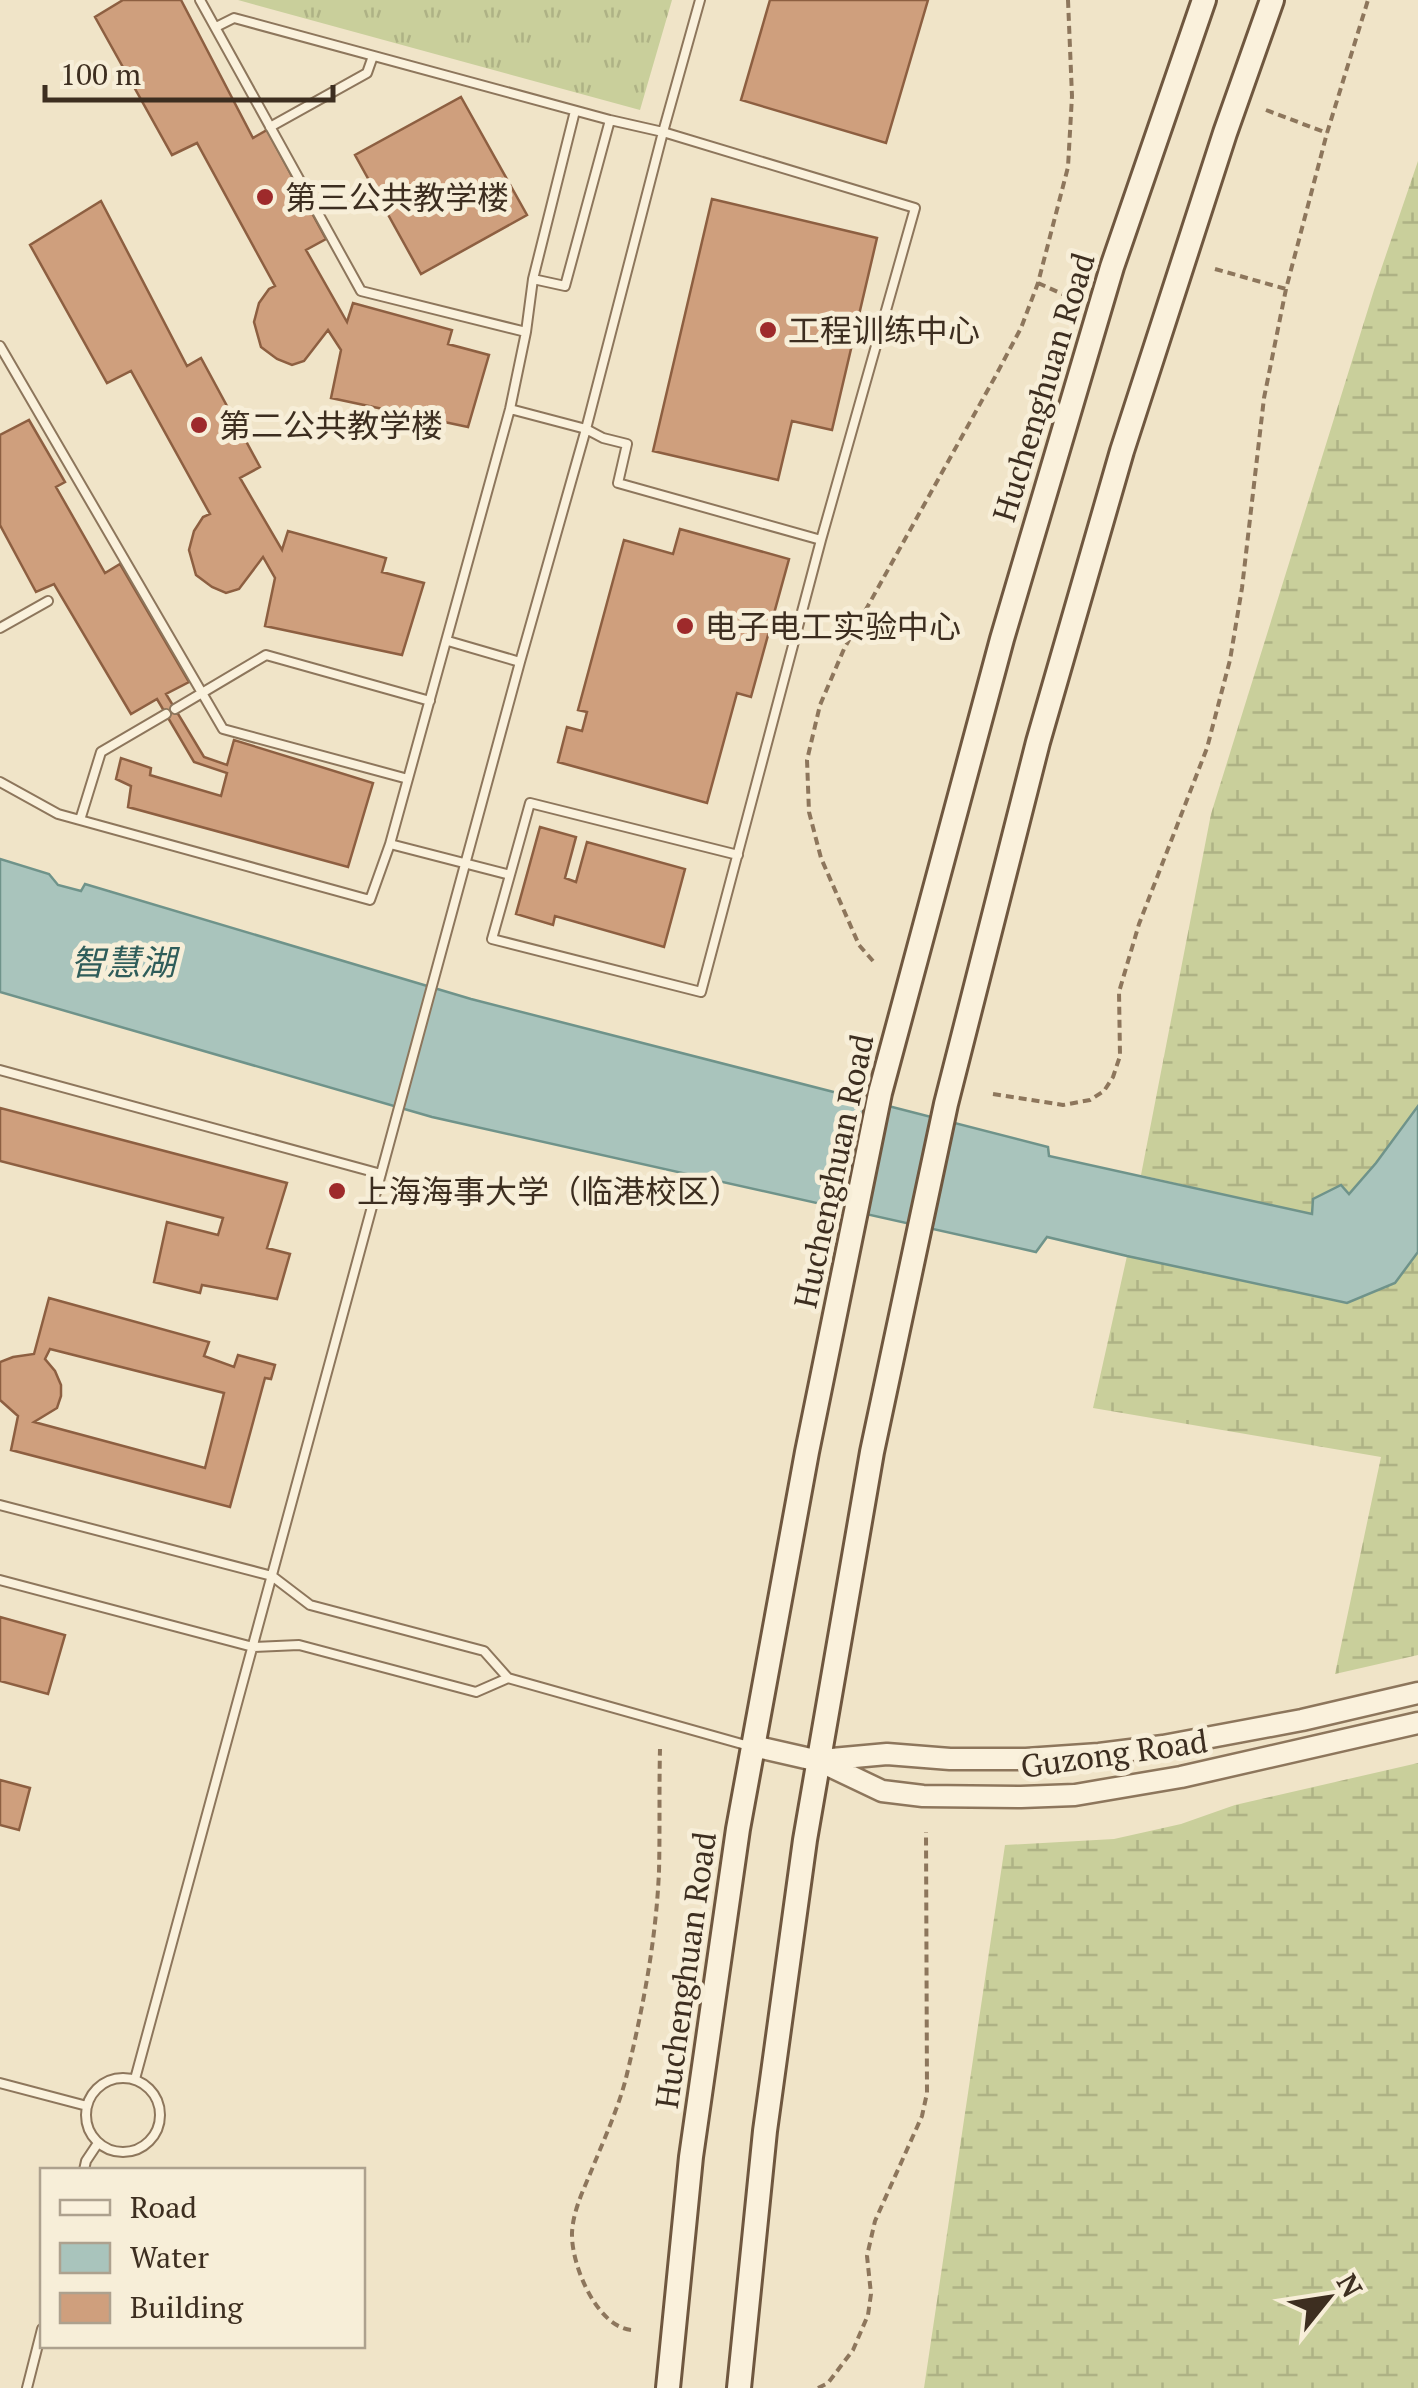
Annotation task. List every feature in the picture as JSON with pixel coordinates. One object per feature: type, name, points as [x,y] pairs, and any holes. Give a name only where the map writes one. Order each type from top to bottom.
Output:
[{"type":"main road","name":"Huchenghuan Road","points":[[668,2388],[691,2157],[738,1829],[803,1470],[880,1092],[1002,638],[1112,267],[1204,0]]},
{"type":"main road","points":[[739,2388],[768,2112],[805,1840],[872,1452],[946,1104],[1038,742],[1122,450],[1224,133],[1272,0]]},
{"type":"street","name":"Guzong Road","points":[[820,1761],[888,1754],[950,1759],[1099,1754],[1180,1743],[1418,1694]]},
{"type":"street","name":"Guzong Road","points":[[752,1746],[820,1761],[882,1791],[924,1796],[1075,1795],[1233,1766],[1418,1723]]},
{"type":"lane","points":[[200,0],[360,291],[526,332]]},
{"type":"lane","points":[[134,2079],[700,0]]},
{"type":"lane","points":[[216,27],[234,18],[662,132],[915,208],[820,540],[738,855],[702,992],[492,939],[530,804],[738,855]]},
{"type":"lane","points":[[270,127],[367,73],[373,56]]},
{"type":"lane","points":[[0,782],[58,814],[370,900],[390,844],[448,641],[510,409],[533,279],[575,111]]},
{"type":"lane","points":[[533,279],[566,286],[610,120]]},
{"type":"lane","points":[[0,346],[223,729],[408,779]]},
{"type":"lane","points":[[510,409],[627,444],[618,483],[820,540]]},
{"type":"lane","points":[[0,628],[48,601]]},
{"type":"lane","points":[[448,641],[520,662]]},
{"type":"lane","points":[[176,709],[266,655],[430,701]]},
{"type":"lane","points":[[80,820],[101,752],[166,714]]},
{"type":"lane","points":[[390,844],[510,874]]},
{"type":"lane","points":[[0,1070],[381,1174]]},
{"type":"lane","points":[[0,1505],[272,1576],[310,1605],[484,1651],[508,1678],[476,1692],[299,1645],[253,1648],[0,1580]]},
{"type":"lane","name":"Guzong Road","points":[[508,1678],[752,1746]]},
{"type":"lane","points":[[134,2079],[152,2091],[159,2103],[160,2122],[156,2134],[141,2149],[118,2152],[98,2143],[86,2113],[95,2090],[105,2082],[134,2079]]},
{"type":"lane","points":[[0,2083],[88,2106]]},
{"type":"lane","points":[[84,2168],[98,2143]]},
{"type":"lane","points":[[27,2388],[40,2337]]},
{"type":"path","points":[[873,961],[859,945],[821,858],[809,812],[808,760],[820,705],[844,648],[1021,328],[1038,283],[1068,167],[1072,96],[1068,0]]},
{"type":"path","points":[[993,1094],[1063,1105],[1090,1100],[1113,1078],[1120,1056],[1119,992],[1139,924],[1207,748],[1230,660],[1264,398],[1286,289],[1326,132],[1368,0]]},
{"type":"path","points":[[1266,110],[1326,132]]},
{"type":"path","points":[[1215,269],[1286,289]]},
{"type":"path","points":[[1038,283],[1069,297]]},
{"type":"path","points":[[631,2330],[607,2318],[584,2286],[572,2235],[576,2208],[620,2100],[639,2026],[653,1942],[659,1872],[660,1749]]},
{"type":"path","points":[[818,2388],[828,2383],[853,2350],[868,2315],[871,2294],[867,2256],[875,2222],[922,2116],[927,2094],[926,1832]]},
{"type":"green space","points":[[238,0],[672,0],[640,110]]},
{"type":"green space","points":[[1418,161],[1418,1106],[1348,1195],[1313,1215],[1141,1175],[1211,814]]},
{"type":"green space","points":[[1418,1252],[1418,1655],[1335,1674],[1381,1457],[1093,1408],[1127,1256],[1347,1303],[1395,1283]]},
{"type":"green space","points":[[1418,1763],[1418,2388],[924,2388],[1005,1845],[1114,1839],[1181,1824],[1235,1805]]},
{"type":"water","name":"智慧湖","points":[[0,859],[49,874],[58,885],[81,891],[85,884],[471,999],[1048,1147],[1049,1156],[1312,1214],[1313,1199],[1341,1185],[1349,1194],[1418,1106],[1418,1252],[1395,1283],[1347,1303],[1047,1237],[1036,1252],[432,1117],[0,992]]},
{"type":"building","name":"第三公共教学楼","points":[[123,0],[181,0],[253,138],[267,130],[326,239],[306,250],[347,322],[353,303],[452,330],[448,344],[489,355],[468,427],[331,398],[341,350],[328,330],[304,361],[292,365],[261,347],[254,322],[259,303],[275,286],[197,143],[172,155],[95,17]]},
{"type":"building","points":[[770,0],[928,0],[886,143],[741,100]]},
{"type":"building","points":[[461,97],[527,215],[421,274],[355,155]]},
{"type":"building","name":"工程训练中心","points":[[712,199],[877,238],[832,430],[792,421],[778,480],[653,451]]},
{"type":"building","name":"第二公共教学楼","points":[[101,201],[187,366],[201,358],[260,467],[240,478],[282,550],[288,531],[386,558],[382,572],[424,583],[402,655],[265,626],[275,578],[263,557],[239,589],[226,593],[196,575],[189,550],[194,531],[203,517],[210,514],[131,371],[107,383],[30,245]]},
{"type":"building","points":[[29,420],[65,482],[56,487],[105,573],[120,564],[189,682],[166,694],[204,757],[227,765],[234,740],[373,783],[348,867],[128,807],[131,786],[116,779],[121,758],[151,768],[150,775],[221,796],[227,773],[194,762],[157,699],[131,714],[54,584],[36,592],[0,525],[0,435]]},
{"type":"building","name":"电子电工实验中心","points":[[680,529],[789,559],[751,697],[737,693],[707,803],[558,762],[567,727],[582,731],[587,712],[578,710],[624,540],[673,554]]},
{"type":"building","points":[[540,827],[576,837],[565,878],[576,882],[587,842],[685,869],[664,947],[555,916],[553,925],[516,914]]},
{"type":"building","points":[[0,1108],[287,1183],[267,1248],[290,1254],[277,1299],[202,1285],[200,1293],[154,1282],[167,1222],[218,1235],[223,1218],[0,1161]]},
{"type":"building","points":[[49,1298],[209,1342],[204,1356],[234,1367],[238,1355],[275,1365],[271,1379],[265,1378],[230,1507],[11,1450],[18,1416],[0,1400],[0,1362],[34,1354]],"holes":[[[50,1349],[224,1393],[205,1468],[34,1422],[57,1408],[61,1396],[55,1371],[45,1359]]]},
{"type":"building","points":[[0,1617],[65,1635],[48,1694],[0,1681]]},
{"type":"building","points":[[0,1780],[30,1788],[19,1830],[0,1825]]},
{"type":"place","name":"第三公共教学楼","points":[[265,197]]},
{"type":"place","name":"工程训练中心","points":[[768,330]]},
{"type":"place","name":"第二公共教学楼","points":[[199,425]]},
{"type":"place","name":"电子电工实验中心","points":[[685,626]]},
{"type":"place","name":"上海海事大学（临港校区）","points":[[337,1191]]}]
